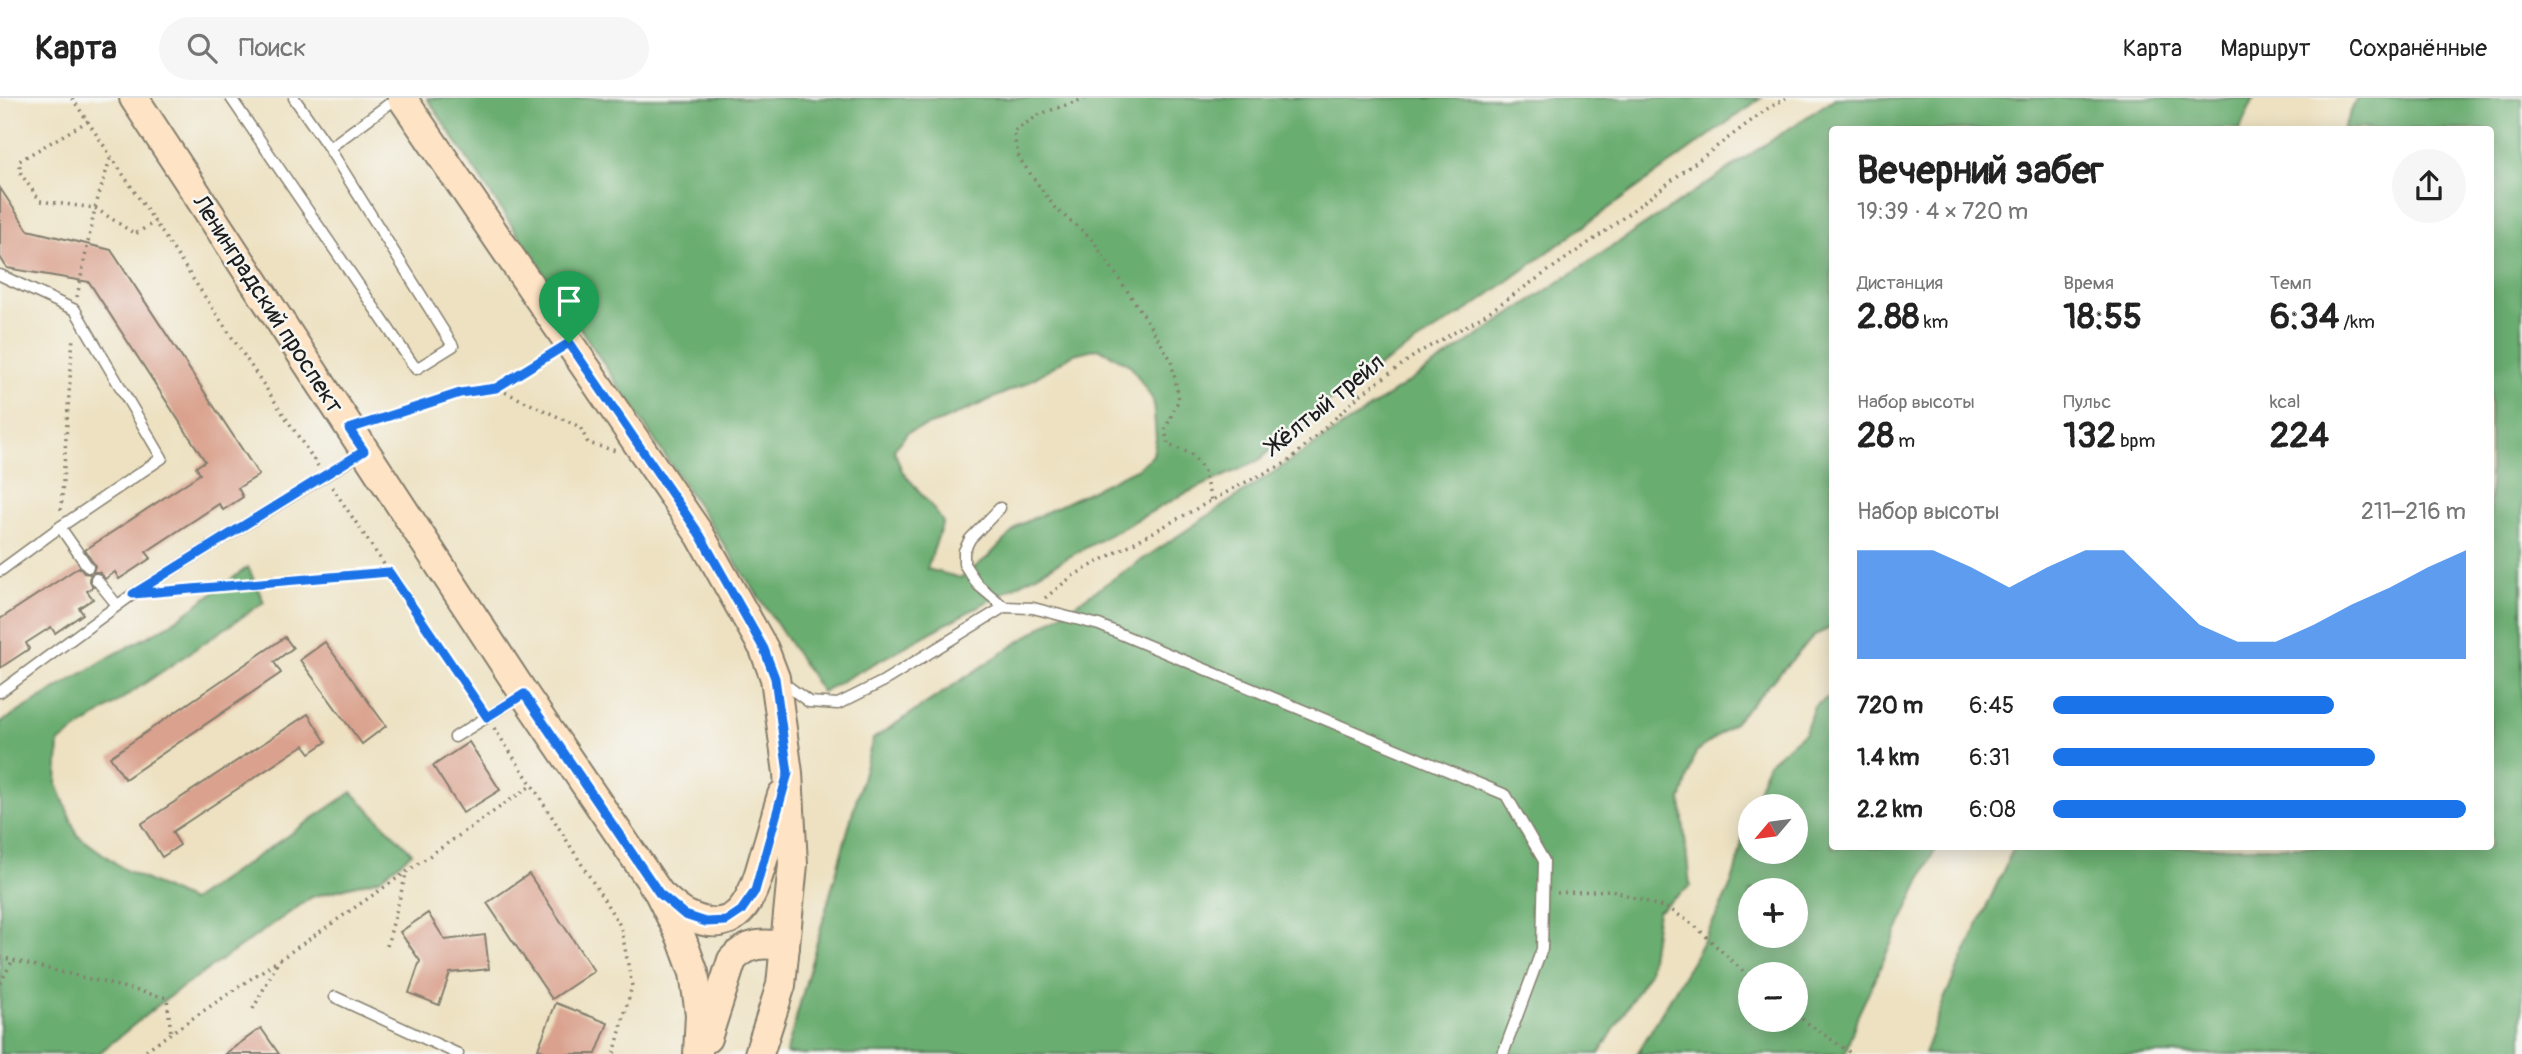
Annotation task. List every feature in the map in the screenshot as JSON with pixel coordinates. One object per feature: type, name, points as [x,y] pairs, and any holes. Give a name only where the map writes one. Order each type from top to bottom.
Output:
[{"type":"main road","name":"Ленинградский проспект","points":[[134,98],[524,694],[659,893],[681,937],[694,973],[700,1014],[700,1054]]},
{"type":"main road","points":[[402,98],[700,535],[764,649],[775,678],[788,773],[793,864],[781,985],[759,1054]]},
{"type":"main road","points":[[659,893],[685,915],[706,922],[726,921],[741,911],[755,891],[788,773]]},
{"type":"main road","points":[[700,1054],[732,960],[739,951],[754,944],[785,947]]},
{"type":"lane","points":[[231,98],[416,369],[453,346],[295,98]]},
{"type":"lane","points":[[329,148],[397,98]]},
{"type":"lane","points":[[0,275],[75,310],[162,458],[0,571]]},
{"type":"lane","points":[[0,692],[133,594],[325,476],[357,440]]},
{"type":"lane","points":[[1000,508],[970,539],[964,551],[964,564],[978,585],[1004,607]]},
{"type":"lane","points":[[60,527],[88,567]]},
{"type":"lane","points":[[96,579],[117,605]]},
{"type":"lane","points":[[775,678],[809,702],[838,704],[882,682],[1004,607],[1033,608],[1099,625],[1506,795],[1544,861],[1542,949],[1503,1054]]},
{"type":"lane","points":[[456,737],[524,694]]},
{"type":"lane","points":[[335,997],[458,1054]]},
{"type":"path","points":[[72,98],[487,717],[621,927],[632,986],[614,1054]]},
{"type":"path","points":[[1086,98],[1040,114],[1013,132],[1019,158],[1055,208],[1091,238],[1171,360],[1179,400],[1165,429],[1168,445],[1190,453],[1203,469],[1211,500]]},
{"type":"path","name":"Жёлтый трейл","points":[[1033,608],[1074,575],[1211,500],[1288,462],[1360,395],[1418,353],[1480,318],[1603,233],[1733,134],[1786,98]]},
{"type":"path","points":[[88,121],[19,161],[21,174],[40,201],[95,208],[111,156]]},
{"type":"path","points":[[357,440],[460,393],[496,388],[569,343]]},
{"type":"path","points":[[496,388],[580,427],[588,443],[614,451],[642,450]]},
{"type":"path","points":[[133,594],[389,572]]},
{"type":"path","points":[[140,1054],[532,785]]},
{"type":"path","points":[[387,946],[406,872]]},
{"type":"path","points":[[1543,894],[1612,890],[1671,910],[1694,925],[1738,967]]},
{"type":"path","points":[[0,957],[167,998],[172,1033]]},
{"type":"path","points":[[0,983],[13,960]]},
{"type":"path","points":[[253,1009],[279,960]]},
{"type":"path","points":[[1808,1023],[1852,1054]]},
{"type":"green space","points":[[427,98],[1761,98],[1475,305],[1351,384],[1256,462],[1184,494],[822,692]],"holes":[[[1098,348],[1130,365],[1153,400],[1156,438],[1153,455],[1138,468],[1019,525],[988,557],[961,578],[927,569],[943,522],[902,471],[894,450],[908,432],[942,421],[1025,384],[1074,354]]]},
{"type":"green space","points":[[1835,98],[2254,98],[2241,126],[1829,126],[1829,628],[1815,635],[1733,724],[1696,752],[1681,800],[1690,886],[1658,911],[1649,972],[1599,1054],[786,1054],[873,739]]},
{"type":"green space","points":[[2357,98],[2522,98],[2522,1054],[1924,1054],[1945,997],[2013,850],[2494,850],[2494,126],[2344,126]]},
{"type":"green space","points":[[248,567],[264,602],[59,742],[57,784],[77,835],[125,870],[191,901],[352,792],[412,853],[379,879],[312,897],[167,998],[98,1054],[0,1054],[0,723],[111,656],[169,625]]},
{"type":"green space","points":[[1829,697],[1829,850],[1935,850],[1858,1015],[1845,1054],[1637,1054],[1719,910],[1729,889],[1738,858],[1738,864],[1808,864],[1808,794],[1757,794],[1768,763],[1805,732],[1814,706]]},
{"type":"building","points":[[0,188],[28,230],[111,250],[259,475],[238,488],[243,497],[223,510],[219,504],[146,552],[151,558],[119,579],[115,572],[105,579],[99,572],[93,572],[95,566],[85,550],[200,474],[196,467],[205,461],[89,282],[7,268],[0,257]]},
{"type":"building","points":[[79,567],[84,573],[91,574],[89,579],[93,587],[87,591],[93,599],[79,608],[83,614],[55,633],[51,627],[26,643],[29,649],[0,668],[0,619]]},
{"type":"building","points":[[285,637],[293,648],[274,662],[281,673],[125,779],[110,757]]},
{"type":"building","points":[[325,642],[386,726],[362,744],[300,660]]},
{"type":"building","points":[[308,714],[326,742],[310,753],[304,745],[172,832],[180,845],[162,857],[141,824]]},
{"type":"building","points":[[469,742],[500,790],[463,813],[433,766]]},
{"type":"building","points":[[529,874],[594,971],[552,999],[487,903]]},
{"type":"building","points":[[428,913],[445,940],[485,935],[489,969],[450,973],[439,1005],[409,993],[420,961],[400,932]]},
{"type":"building","points":[[556,1003],[608,1023],[596,1054],[551,1054],[538,1049]]},
{"type":"building","points":[[261,1028],[279,1054],[225,1054]]},
{"type":"route","points":[[569,343],[700,535],[764,649],[775,678],[788,773],[755,891],[741,911],[726,921],[706,922],[685,915],[659,893],[524,694],[487,717],[389,572],[133,594],[364,451],[349,429],[460,393],[496,388],[569,343]]}]
